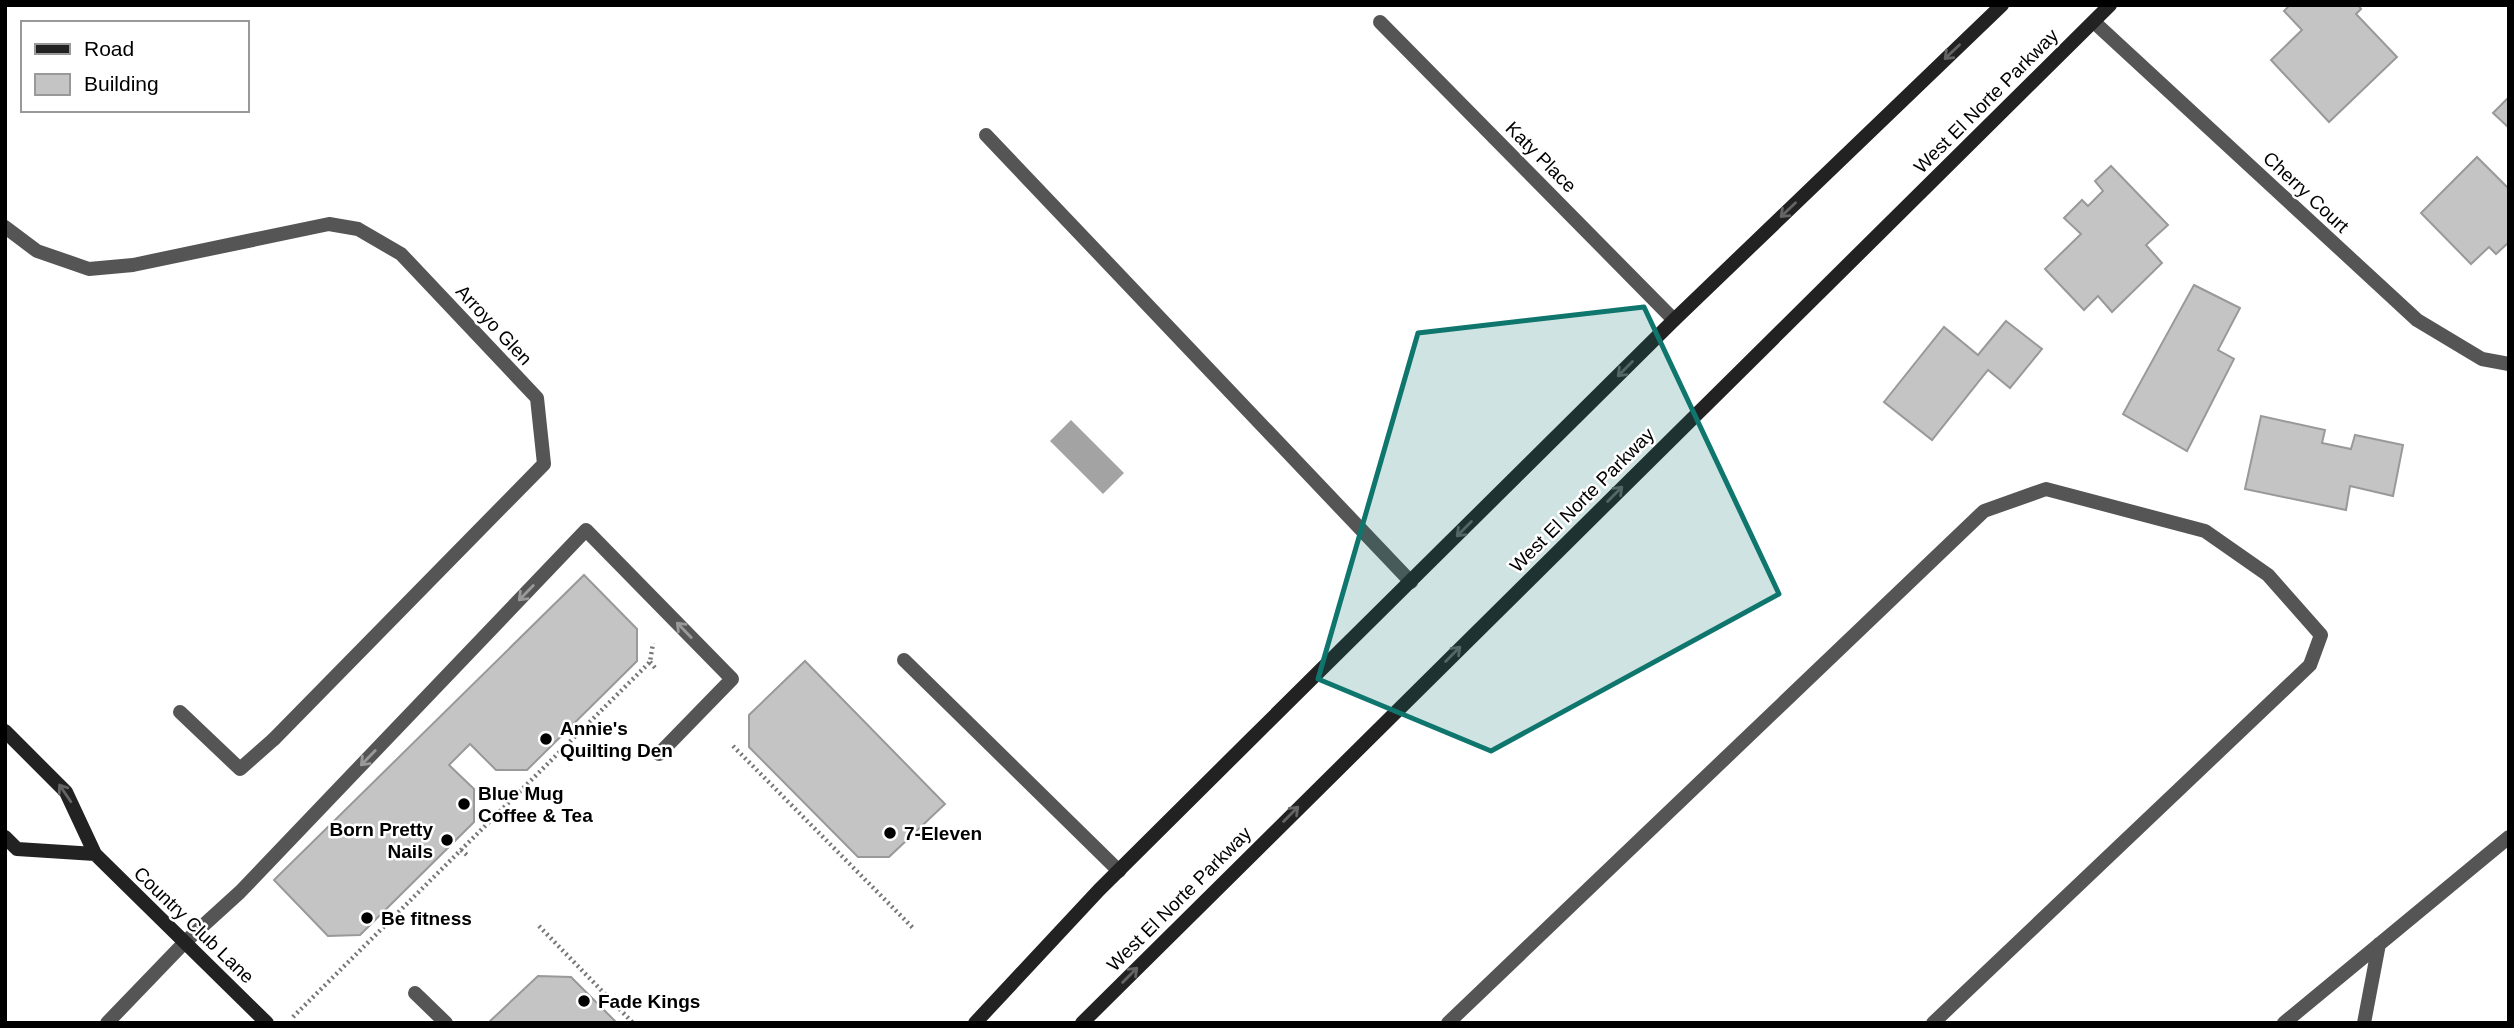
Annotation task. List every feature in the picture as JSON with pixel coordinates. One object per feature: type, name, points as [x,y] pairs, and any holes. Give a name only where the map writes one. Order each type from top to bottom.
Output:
[{"type":"main road","points":[[975,1023],[1119,871],[1674,320],[2002,5]]},
{"type":"main road","name":"West El Norte Parkway","points":[[1082,1023],[2110,5]]},
{"type":"main road","name":"Country Club Lane","points":[[5,730],[66,792],[95,854],[267,1023]]},
{"type":"main road","points":[[5,837],[17,849],[95,854]]},
{"type":"street","name":"Katy Place","points":[[1380,22],[1674,320]]},
{"type":"street","name":"Cherry Court","points":[[2094,22],[2417,320],[2482,359],[2509,364]]},
{"type":"street","points":[[986,135],[1412,582]]},
{"type":"street","name":"Arroyo Glen","points":[[5,226],[37,251],[89,269],[133,265],[329,224],[359,229],[401,254],[537,398],[544,464],[274,739],[240,769],[180,712]]},
{"type":"street","points":[[1448,1023],[1984,511],[2046,489],[2205,531],[2268,575],[2321,635],[2310,665],[1933,1023]]},
{"type":"street","points":[[107,1023],[185,942],[240,892],[586,530],[732,679],[659,754]]},
{"type":"street","points":[[904,660],[1119,871]]},
{"type":"street","points":[[2284,1023],[2509,837]]},
{"type":"street","points":[[2364,1023],[2379,944]]},
{"type":"street","points":[[415,993],[446,1023]]},
{"type":"path","points":[[288,1023],[650,662],[653,643]]},
{"type":"path","points":[[650,662],[657,670]]},
{"type":"path","points":[[733,746],[913,928]]},
{"type":"path","points":[[461,850],[467,856]]},
{"type":"path","points":[[539,926],[633,1023]]},
{"type":"highlighted area","points":[[1644,307],[1779,594],[1491,751],[1318,679],[1418,333]]},
{"type":"shaded area","points":[[1071,420],[1124,473],[1103,494],[1050,441]]},
{"type":"building","points":[[2290,5],[2358,5],[2361,9],[2356,14],[2397,57],[2329,122],[2271,60],[2302,30],[2284,11]]},
{"type":"building","points":[[2509,97],[2509,128],[2493,113]]},
{"type":"building","points":[[2477,157],[2509,189],[2509,242],[2496,254],[2489,247],[2471,264],[2421,213]]},
{"type":"building","points":[[2111,166],[2168,225],[2146,245],[2162,263],[2112,312],[2098,296],[2084,310],[2045,269],[2081,234],[2064,218],[2082,200],[2088,206],[2103,191],[2095,181]]},
{"type":"building","points":[[2194,285],[2240,308],[2218,350],[2234,359],[2187,451],[2123,414]]},
{"type":"building","points":[[2006,321],[2042,349],[2010,388],[1988,370],[1932,440],[1884,402],[1944,327],[1978,355]]},
{"type":"building","points":[[2261,416],[2325,430],[2322,443],[2351,449],[2355,435],[2403,445],[2393,496],[2350,486],[2346,510],[2245,489]]},
{"type":"building","points":[[584,575],[637,629],[637,661],[527,770],[496,770],[470,744],[449,765],[474,789],[474,822],[360,935],[328,936],[274,880]]},
{"type":"building","points":[[805,661],[945,804],[889,857],[858,857],[749,747],[749,715]]},
{"type":"building","points":[[538,976],[571,977],[617,1023],[488,1023]]},
{"type":"place","name":"Annie's Quilting Den","points":[[546,739]]},
{"type":"place","name":"Blue Mug Coffee & Tea","points":[[464,804]]},
{"type":"place","name":"7-Eleven","points":[[890,833]]},
{"type":"place","name":"Born Pretty Nails","points":[[447,840]]},
{"type":"place","name":"Be fitness","points":[[367,918]]},
{"type":"place","name":"Fade Kings","points":[[584,1001]]}]
